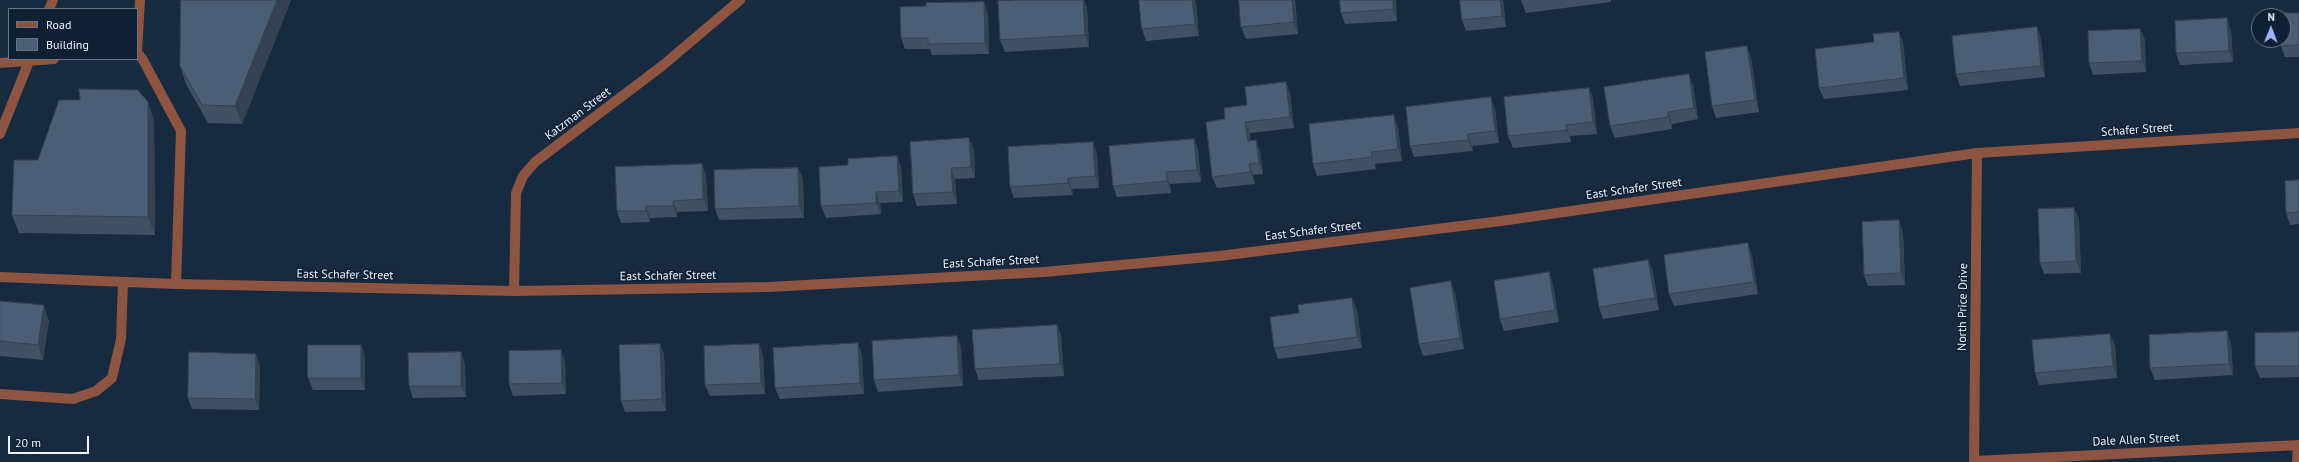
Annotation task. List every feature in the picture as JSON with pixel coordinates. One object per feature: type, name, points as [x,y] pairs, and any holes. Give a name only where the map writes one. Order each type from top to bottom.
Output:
[{"type":"street","points":[[138,35],[140,0]]},
{"type":"street","name":"Katzman Street","points":[[514,291],[516,193],[523,176],[535,162],[662,66],[740,0]]},
{"type":"street","points":[[138,53],[181,131],[176,284]]},
{"type":"street","points":[[0,63],[29,60],[0,134]]},
{"type":"street","name":"Schafer Street","points":[[1977,153],[2299,133]]},
{"type":"street","name":"East Schafer Street","points":[[0,277],[176,284],[514,291],[769,287],[1044,272],[1219,256],[1501,221],[1977,153]]},
{"type":"street","name":"North Price Drive","points":[[1974,462],[1977,153]]},
{"type":"street","points":[[0,394],[73,399],[96,391],[112,378],[121,339],[123,282]]},
{"type":"street","points":[[2297,462],[2298,445]]},
{"type":"street","name":"Dale Allen Street","points":[[1974,462],[2298,445]]},
{"type":"building","points":[[181,0],[277,0],[235,106],[202,105],[180,66]]},
{"type":"building","points":[[1083,0],[1085,35],[1000,40],[998,1]]},
{"type":"building","points":[[1139,0],[1192,0],[1195,24],[1142,29]]},
{"type":"building","points":[[1239,0],[1292,0],[1294,22],[1241,27]]},
{"type":"building","points":[[1340,0],[1393,0],[1393,9],[1341,13]]},
{"type":"building","points":[[1460,0],[1500,0],[1502,16],[1462,20]]},
{"type":"building","points":[[984,2],[985,43],[928,44],[928,38],[901,38],[900,7],[926,6],[926,3]]},
{"type":"building","points":[[2291,13],[2299,13],[2299,45],[2291,45]]},
{"type":"building","points":[[2227,18],[2229,51],[2176,53],[2175,21]]},
{"type":"building","points":[[2037,27],[2041,66],[1956,74],[1952,36]]},
{"type":"building","points":[[2140,29],[2142,61],[2089,63],[2088,31]]},
{"type":"building","points":[[1899,32],[1904,78],[1819,88],[1815,49],[1874,42],[1873,34]]},
{"type":"building","points":[[1747,46],[1755,100],[1712,106],[1705,52]]},
{"type":"building","points":[[1689,74],[1694,108],[1668,112],[1668,117],[1610,126],[1604,87]]},
{"type":"building","points":[[1286,82],[1290,117],[1245,122],[1248,141],[1256,140],[1259,163],[1249,164],[1250,172],[1212,177],[1206,122],[1225,119],[1224,108],[1247,105],[1245,87]]},
{"type":"building","points":[[1589,88],[1593,122],[1566,125],[1567,130],[1508,136],[1504,97]]},
{"type":"building","points":[[79,89],[138,90],[148,102],[148,217],[12,215],[14,160],[38,160],[59,100],[80,100]]},
{"type":"building","points":[[1491,97],[1495,131],[1468,134],[1468,140],[1410,146],[1406,107]]},
{"type":"building","points":[[1394,115],[1398,149],[1371,152],[1372,157],[1313,164],[1309,124]]},
{"type":"building","points":[[969,138],[971,167],[951,168],[953,192],[913,194],[910,142]]},
{"type":"building","points":[[1194,139],[1197,170],[1166,172],[1167,181],[1113,186],[1109,146]]},
{"type":"building","points":[[1093,142],[1095,176],[1068,178],[1068,183],[1010,187],[1008,147]]},
{"type":"building","points":[[897,156],[899,191],[876,192],[876,203],[821,206],[819,167],[848,165],[848,159]]},
{"type":"building","points":[[702,164],[703,199],[673,201],[673,206],[646,206],[646,211],[617,211],[615,167]]},
{"type":"building","points":[[798,168],[799,206],[715,209],[714,170]]},
{"type":"building","points":[[2299,180],[2299,212],[2286,213],[2285,181]]},
{"type":"building","points":[[2074,208],[2076,261],[2040,263],[2038,209]]},
{"type":"building","points":[[1899,220],[1901,273],[1864,275],[1862,222]]},
{"type":"building","points":[[1748,243],[1754,282],[1669,294],[1664,255]]},
{"type":"building","points":[[1648,260],[1655,298],[1599,307],[1593,269]]},
{"type":"building","points":[[1549,272],[1555,310],[1500,319],[1494,281]]},
{"type":"building","points":[[1451,281],[1460,338],[1419,344],[1410,288]]},
{"type":"building","points":[[1352,298],[1357,337],[1274,348],[1270,317],[1299,313],[1298,305]]},
{"type":"building","points":[[0,301],[44,305],[38,345],[0,341]]},
{"type":"building","points":[[1057,325],[1060,364],[975,369],[972,330]]},
{"type":"building","points":[[2227,331],[2229,364],[2150,368],[2149,335]]},
{"type":"building","points":[[2299,332],[2299,366],[2255,366],[2255,333]]},
{"type":"building","points":[[2110,334],[2113,366],[2035,373],[2032,340]]},
{"type":"building","points":[[957,336],[959,375],[874,380],[872,341]]},
{"type":"building","points":[[858,343],[860,383],[775,388],[773,348]]},
{"type":"building","points":[[660,344],[662,399],[621,401],[619,345]]},
{"type":"building","points":[[759,344],[761,383],[705,385],[704,346]]},
{"type":"building","points":[[308,345],[361,345],[361,378],[308,378]]},
{"type":"building","points":[[561,350],[562,383],[509,384],[509,351]]},
{"type":"building","points":[[189,352],[256,354],[255,399],[188,398]]},
{"type":"building","points":[[461,352],[461,386],[409,386],[408,353]]}]
